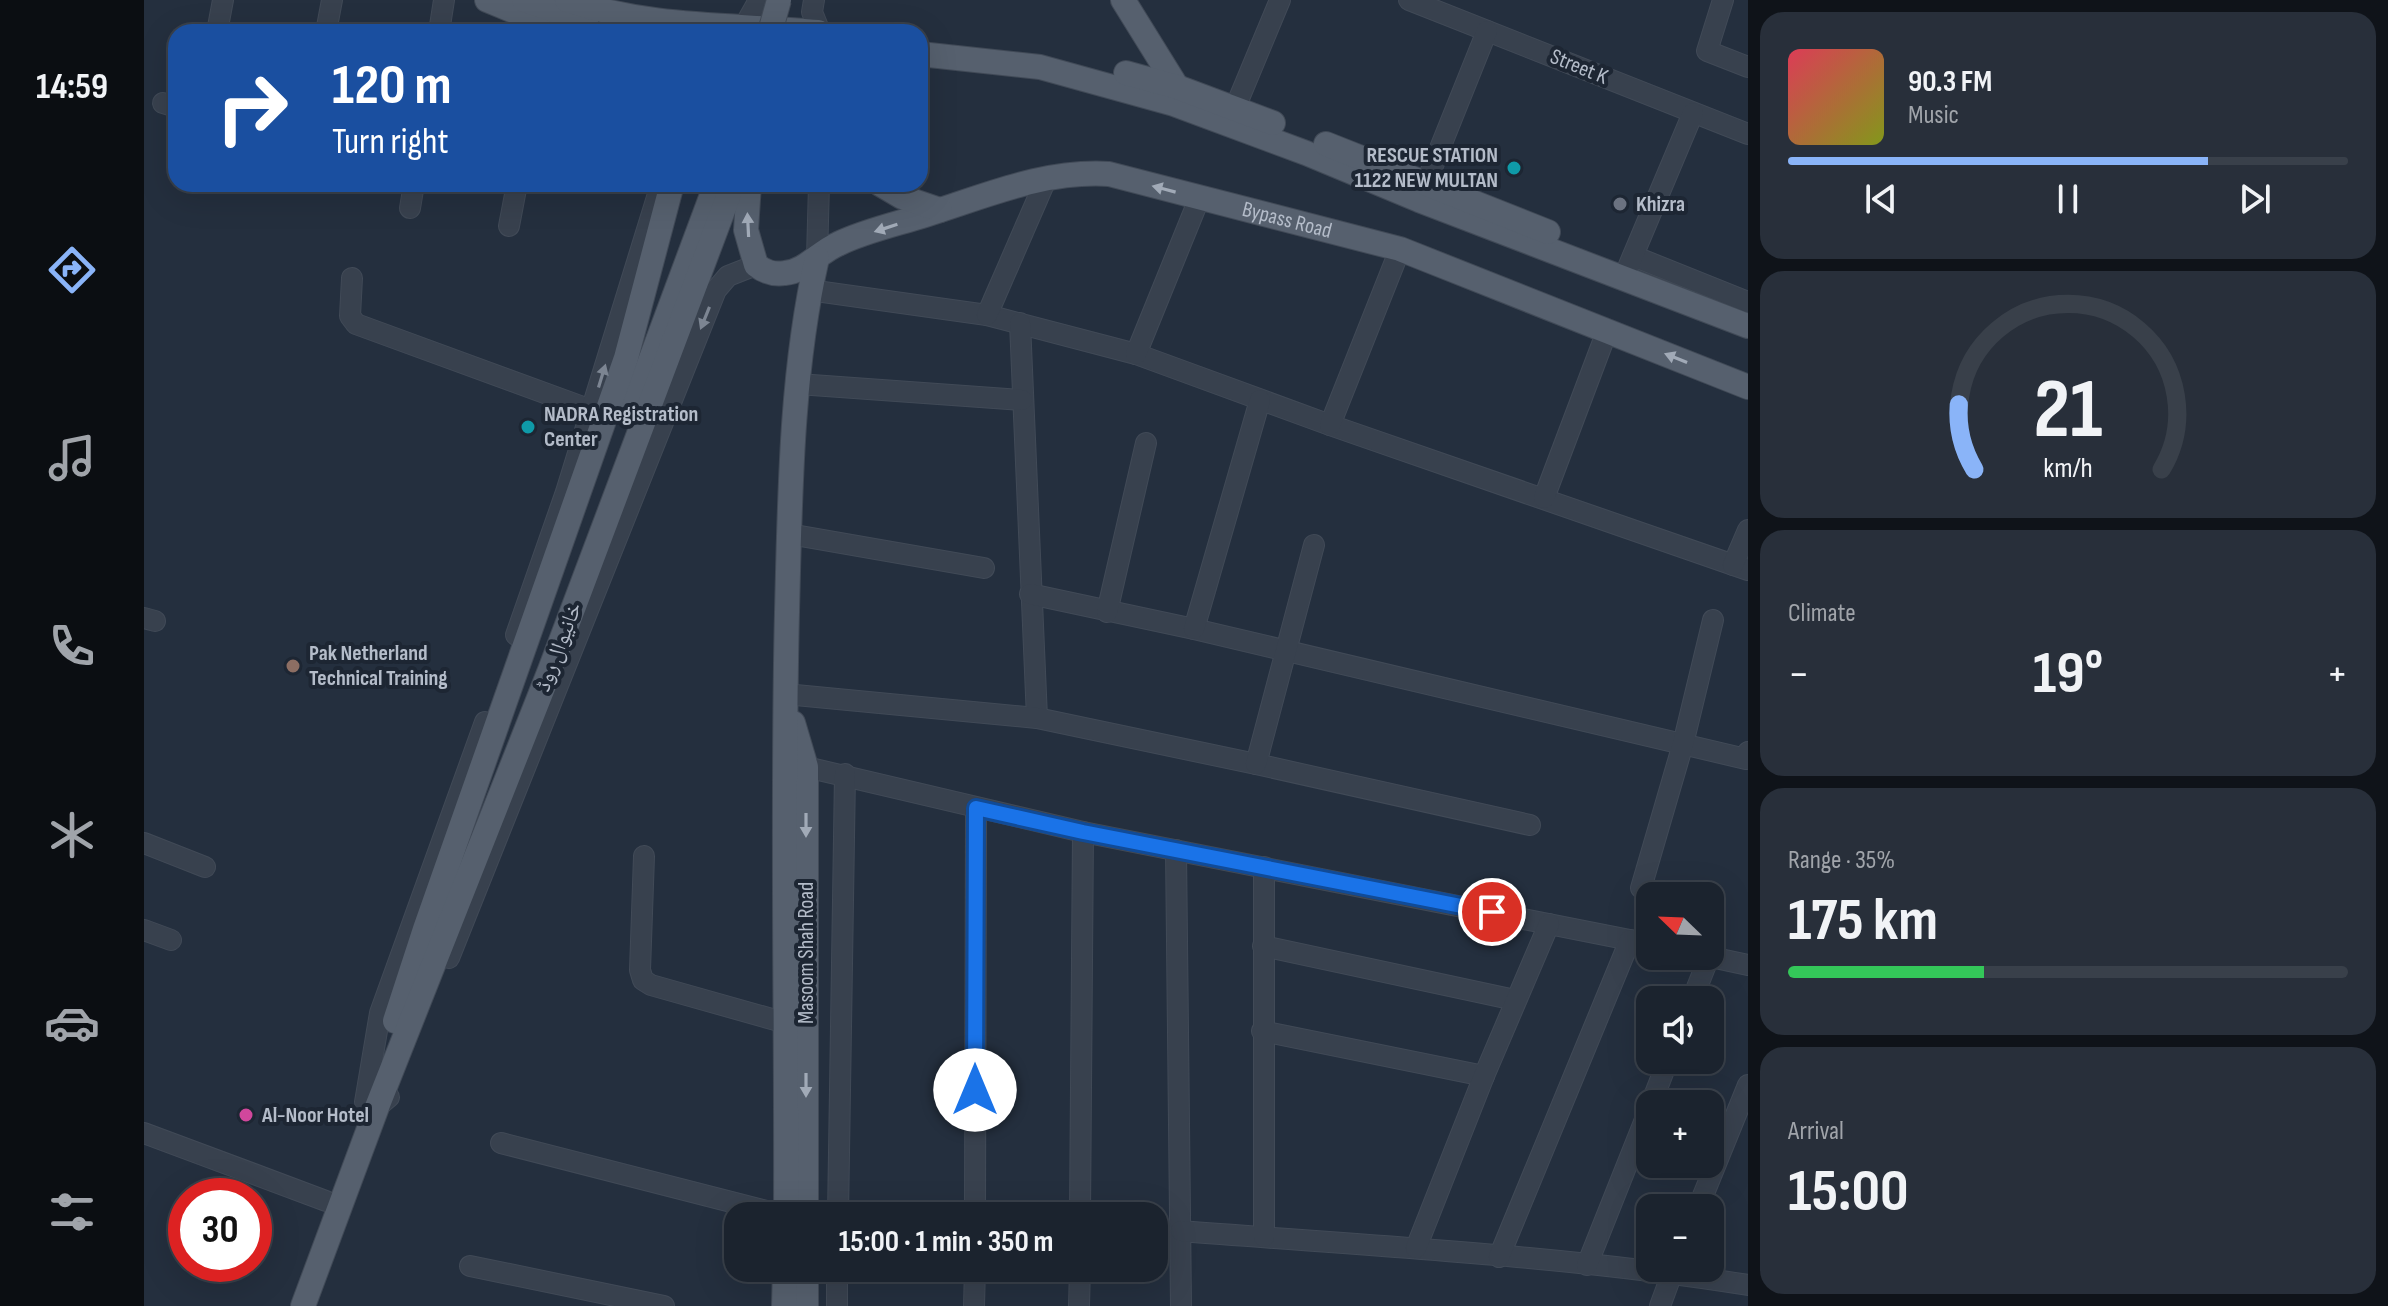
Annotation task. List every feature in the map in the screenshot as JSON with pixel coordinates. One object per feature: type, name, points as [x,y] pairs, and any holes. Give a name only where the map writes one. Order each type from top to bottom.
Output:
[{"type":"main road","points":[[487,0],[548,24]]},
{"type":"main road","points":[[524,0],[601,24]]},
{"type":"main road","points":[[567,0],[640,20],[675,24]]},
{"type":"main road","points":[[772,24],[779,0]]},
{"type":"main road","points":[[786,24],[791,0]]},
{"type":"main road","points":[[1123,0],[1177,87]]},
{"type":"main road","points":[[928,48],[1054,57],[1177,87],[1631,260],[1685,302]]},
{"type":"main road","points":[[928,49],[1040,67],[1174,104],[1748,326]]},
{"type":"main road","name":"Bypass Road","points":[[756,265],[766,272],[785,274],[802,268],[837,244],[940,210],[1047,177],[1082,172],[1109,174],[1400,249],[1748,387]]},
{"type":"main road","points":[[391,1035],[425,929],[626,358],[670,192]]},
{"type":"main road","name":"خانیوال روڈ","points":[[303,1306],[391,1035],[542,654],[713,192]]},
{"type":"main road","name":"خانیوال روڈ","points":[[289,1306],[326,1201],[371,1104],[535,708],[730,192]]},
{"type":"main road","points":[[748,192],[746,230],[756,265]]},
{"type":"main road","points":[[894,192],[940,210]]},
{"type":"main road","name":"Masoom Shah Road","points":[[786,1202],[785,694],[789,534],[798,384],[809,290],[817,258]]},
{"type":"main road","name":"Masoom Shah Road","points":[[785,694],[806,767],[806,1202]]},
{"type":"main road","points":[[784,1306],[785,1282]]},
{"type":"main road","points":[[806,1282],[806,1306]]},
{"type":"street","points":[[218,24],[223,0]]},
{"type":"street","points":[[328,24],[332,0]]},
{"type":"street","points":[[440,24],[444,0]]},
{"type":"street","points":[[746,24],[759,0]]},
{"type":"street","points":[[814,0],[812,12],[816,24]]},
{"type":"street","points":[[1235,108],[1280,0]]},
{"type":"street","name":"Street K","points":[[1409,0],[1748,134]]},
{"type":"street","points":[[1723,0],[1707,51],[1748,67]]},
{"type":"street","points":[[1426,183],[1487,31]]},
{"type":"street","points":[[1693,113],[1631,260],[1748,302]]},
{"type":"street","points":[[987,315],[1047,177]]},
{"type":"street","points":[[410,208],[413,192]]},
{"type":"street","points":[[509,226],[515,192]]},
{"type":"street","name":"خانیوال روڈ","points":[[371,1104],[380,1013],[546,550],[659,192]]},
{"type":"street","points":[[817,258],[819,192]]},
{"type":"street","points":[[1136,354],[1199,199]]},
{"type":"street","points":[[1330,425],[1400,249]]},
{"type":"street","points":[[371,1104],[396,1091],[716,290],[728,276],[756,265]]},
{"type":"street","points":[[352,278],[350,316],[356,324],[591,410]]},
{"type":"street","points":[[809,290],[987,315],[1136,354],[1741,568],[1748,530]]},
{"type":"street","points":[[1020,323],[1037,718]]},
{"type":"street","points":[[1544,498],[1607,331]]},
{"type":"street","points":[[798,384],[1022,400]]},
{"type":"street","points":[[1194,629],[1260,400]]},
{"type":"street","points":[[1107,612],[1146,443]]},
{"type":"street","points":[[789,534],[984,568]]},
{"type":"street","points":[[1256,764],[1314,545]]},
{"type":"street","points":[[1030,594],[1194,629],[1746,759],[1748,752]]},
{"type":"street","points":[[1643,882],[1683,744],[1713,620]]},
{"type":"street","points":[[785,694],[1037,718],[1530,825]]},
{"type":"street","points":[[806,767],[1083,832],[1636,941]]},
{"type":"street","points":[[838,1202],[845,774]]},
{"type":"street","points":[[975,1202],[976,808]]},
{"type":"street","points":[[1080,1202],[1083,832]]},
{"type":"street","points":[[144,843],[205,867]]},
{"type":"street","points":[[1176,850],[1181,1306]]},
{"type":"street","points":[[644,856],[640,970],[643,980],[651,985],[786,1023]]},
{"type":"street","points":[[1264,867],[1264,1237]]},
{"type":"street","points":[[1416,1248],[1515,1000],[1549,924]]},
{"type":"street","points":[[144,930],[171,940]]},
{"type":"street","points":[[1263,946],[1515,1000]]},
{"type":"street","points":[[1499,1257],[1636,951]]},
{"type":"street","points":[[1724,960],[1748,965]]},
{"type":"street","points":[[1262,1031],[1484,1076]]},
{"type":"street","points":[[1704,1194],[1748,1085]]},
{"type":"street","points":[[144,1133],[326,1201]]},
{"type":"street","points":[[1587,1265],[1636,1141]]},
{"type":"street","points":[[501,1143],[731,1202]]},
{"type":"street","points":[[1181,1231],[1636,1268]]},
{"type":"street","points":[[470,1266],[664,1306]]},
{"type":"street","points":[[1724,1279],[1747,1282]]},
{"type":"street","points":[[837,1282],[837,1306]]},
{"type":"street","points":[[974,1306],[975,1282]]},
{"type":"street","points":[[1079,1306],[1080,1282]]},
{"type":"street","points":[[1660,1306],[1668,1282]]},
{"type":"place","name":"RESCUE STATION 1122 NEW MULTAN","points":[[1514,168]]},
{"type":"place","name":"Khizra","points":[[1620,204]]},
{"type":"place","name":"NADRA Registration Center","points":[[528,427]]},
{"type":"place","name":"Pak Netherland Technical Training","points":[[293,666]]},
{"type":"place","name":"Al-Noor Hotel","points":[[246,1115]]},
{"type":"route","points":[[975,1090],[976,808],[1492,912]]}]
